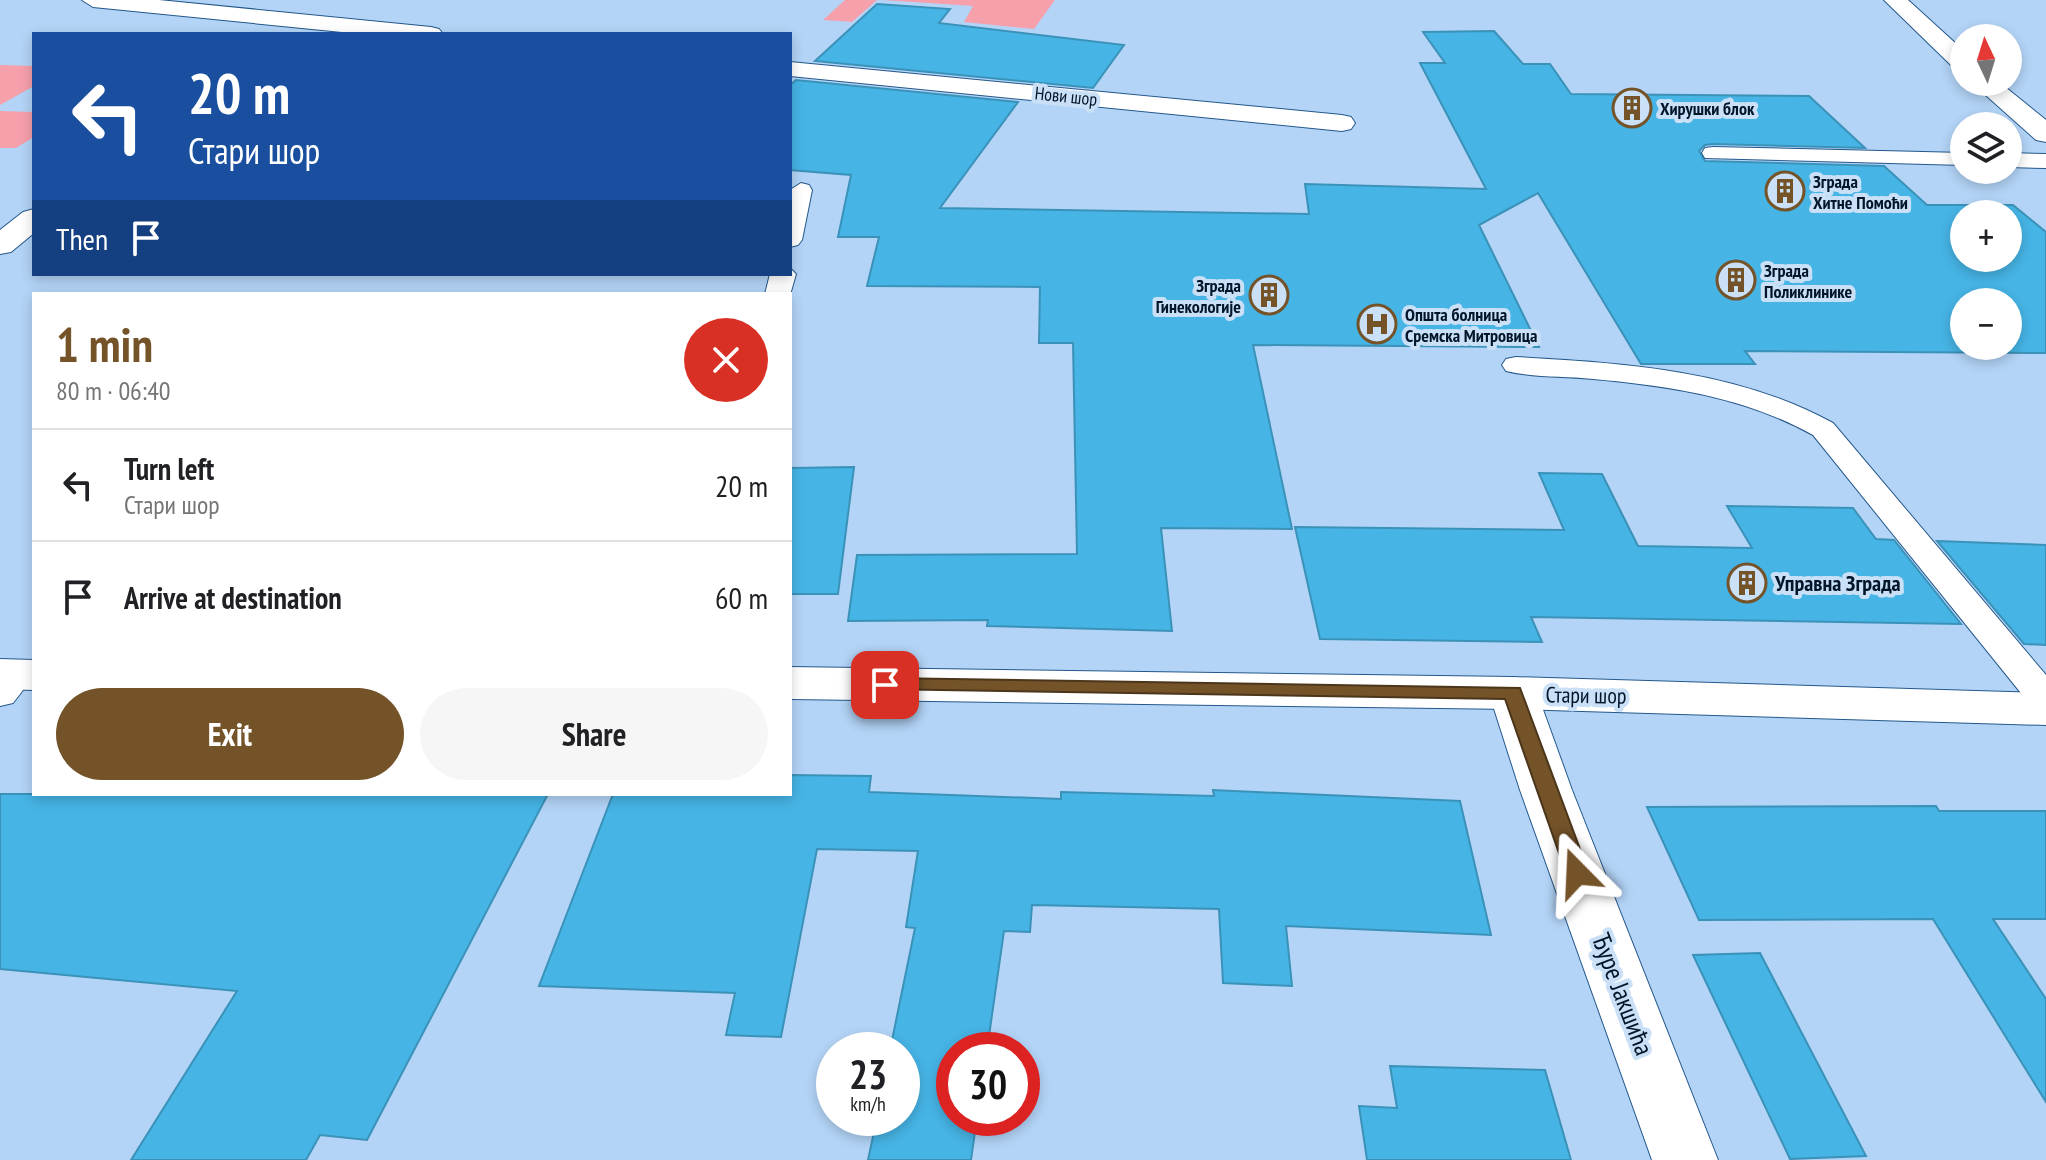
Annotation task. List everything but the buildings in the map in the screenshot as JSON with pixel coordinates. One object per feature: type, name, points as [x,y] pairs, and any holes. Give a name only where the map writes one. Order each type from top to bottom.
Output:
[{"type":"street","points":[[93,0],[411,32]]},
{"type":"street","points":[[270,32],[337,0]]},
{"type":"street","points":[[1895,0],[1950,51]]},
{"type":"street","name":"Нови шор","points":[[792,69],[1342,123]]},
{"type":"street","points":[[2001,96],[2046,134]]},
{"type":"street","points":[[0,245],[32,220]]},
{"type":"street","name":"Стари шор","points":[[792,683],[1513,693],[2046,709]]},
{"type":"street","name":"Ђуре Јакшића","points":[[1513,693],[1546,790],[1685,1160]]},
{"type":"lane","points":[[1713,153],[1950,159]]},
{"type":"lane","points":[[2022,160],[2046,161]]},
{"type":"lane","points":[[792,231],[801,190]]},
{"type":"lane","points":[[1516,365],[1658,380],[1742,394],[1771,402],[1811,421],[1823,429],[2046,699]]},
{"type":"shaded area","points":[[845,0],[877,0],[852,22],[823,20]]},
{"type":"shaded area","points":[[883,0],[1055,0],[1034,29],[964,22],[973,6]]},
{"type":"shaded area","points":[[0,65],[32,66],[32,87],[0,105]]},
{"type":"shaded area","points":[[0,111],[32,112],[32,138],[16,148],[0,148]]},
{"type":"place","name":"Хирушки блок","points":[[1632,108]]},
{"type":"place","name":"Зграда Хитне Помоћи","points":[[1785,191]]},
{"type":"place","name":"Зграда Поликлинике","points":[[1736,280]]},
{"type":"place","name":"Зграда Гинекологије","points":[[1269,295]]},
{"type":"place","name":"Општа болница Сремска Митровица","points":[[1377,324]]},
{"type":"place","name":"Управна Зграда","points":[[1747,583]]},
{"type":"route","points":[[885,685],[1513,693],[1577,873]]}]
